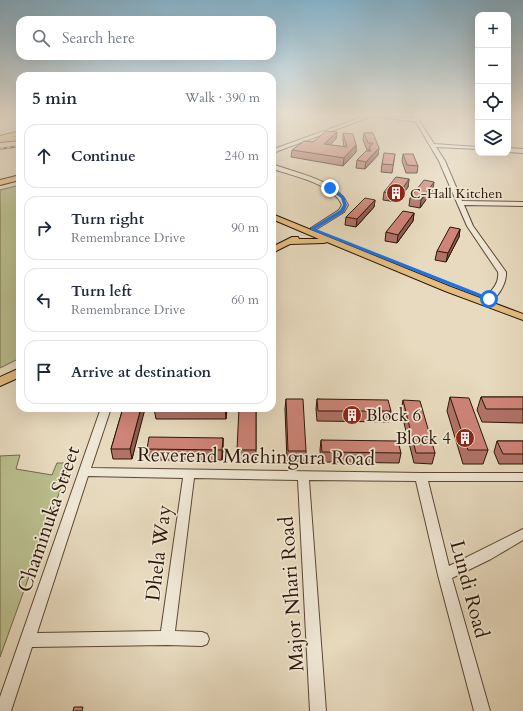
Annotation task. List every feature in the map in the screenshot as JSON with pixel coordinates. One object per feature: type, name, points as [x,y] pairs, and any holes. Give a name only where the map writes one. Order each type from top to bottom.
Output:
[{"type":"highway","points":[[0,183],[16,178]]},
{"type":"highway","points":[[0,187],[16,183]]},
{"type":"main road","points":[[276,214],[338,243],[486,301],[523,311]]},
{"type":"main road","points":[[276,217],[311,230],[523,317]]},
{"type":"main road","points":[[276,248],[311,230]]},
{"type":"main road","points":[[288,242],[322,240],[338,243]]},
{"type":"main road","points":[[0,382],[16,374]]},
{"type":"street","points":[[434,147],[442,161],[470,226],[502,272],[503,278],[501,283],[486,301]]},
{"type":"street","points":[[511,150],[523,151]]},
{"type":"street","points":[[276,168],[330,188],[343,197],[345,205],[342,211],[311,230]]},
{"type":"street","points":[[461,203],[523,204]]},
{"type":"street","name":"Chaminuka Street","points":[[3,711],[105,412]]},
{"type":"street","name":"Reverend Machingura Road","points":[[85,472],[523,477]]},
{"type":"street","name":"Dhela Way","points":[[168,638],[189,473]]},
{"type":"street","name":"Major Nhari Road","points":[[303,475],[318,711]]},
{"type":"street","name":"Lundi Road","points":[[421,477],[445,575],[482,711]]},
{"type":"street","points":[[445,575],[486,555],[523,534]]},
{"type":"street","points":[[27,640],[202,639]]},
{"type":"green space","points":[[16,186],[16,360],[0,368],[0,190]]},
{"type":"green space","points":[[20,455],[16,469],[52,475],[57,463],[70,463],[0,657],[0,456]]},
{"type":"building","points":[[296,147],[354,147],[344,158],[292,150]]},
{"type":"building","points":[[369,148],[379,148],[366,162],[357,160],[366,151],[371,151]]},
{"type":"building","points":[[384,153],[395,154],[393,165],[382,164]]},
{"type":"building","points":[[403,154],[413,154],[418,166],[407,165]]},
{"type":"building","points":[[396,177],[409,179],[398,195],[384,192]]},
{"type":"building","points":[[424,180],[434,182],[421,200],[410,198]]},
{"type":"building","points":[[365,198],[375,200],[357,219],[346,217]]},
{"type":"building","points":[[403,211],[414,213],[398,235],[386,232]]},
{"type":"building","points":[[450,227],[460,229],[448,253],[437,251]]},
{"type":"building","points":[[450,397],[469,398],[488,450],[468,450]]},
{"type":"building","points":[[481,397],[523,397],[523,409],[486,409]]},
{"type":"building","points":[[286,399],[303,399],[306,451],[288,451]]},
{"type":"building","points":[[317,399],[388,400],[391,411],[318,411]]},
{"type":"building","points":[[403,400],[420,401],[435,453],[416,453]]},
{"type":"building","points":[[122,412],[140,412],[130,449],[111,449]]},
{"type":"building","points":[[239,412],[256,412],[256,450],[237,450]]},
{"type":"building","points":[[149,437],[223,438],[222,450],[147,449]]},
{"type":"building","points":[[321,440],[398,441],[401,453],[322,452]]},
{"type":"building","points":[[497,441],[523,441],[523,454],[503,454]]},
{"type":"building","points":[[74,707],[83,707],[82,711],[73,711]]},
{"type":"railway","points":[[0,149],[12,147]]},
{"type":"place","name":"C-Hall Kitchen","points":[[396,193]]},
{"type":"place","name":"Block 6","points":[[352,415]]},
{"type":"place","name":"Block 4","points":[[465,438]]},
{"type":"route","points":[[330,188],[343,197],[345,205],[342,211],[313,229],[489,299]]}]
